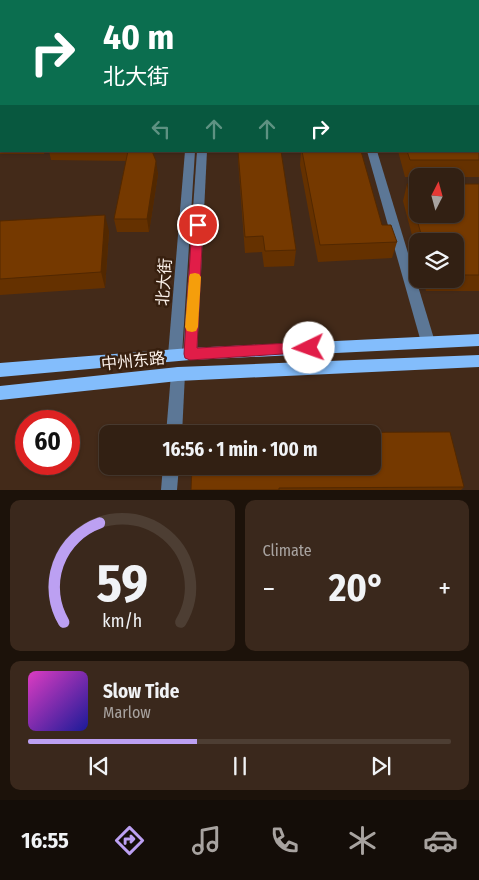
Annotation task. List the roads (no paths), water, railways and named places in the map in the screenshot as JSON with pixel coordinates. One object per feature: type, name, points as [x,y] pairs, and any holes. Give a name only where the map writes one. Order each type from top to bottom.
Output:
[{"type":"main road","name":"中州东路","points":[[0,370],[190,354],[479,340]]},
{"type":"main road","name":"中州东路","points":[[0,392],[178,374],[479,361]]},
{"type":"street","name":"北大街","points":[[175,356],[190,152]]},
{"type":"street","name":"北大街","points":[[190,354],[202,152]]},
{"type":"street","points":[[372,152],[428,342]]},
{"type":"street","points":[[175,425],[178,374]]},
{"type":"street","points":[[169,490],[170,475]]}]
